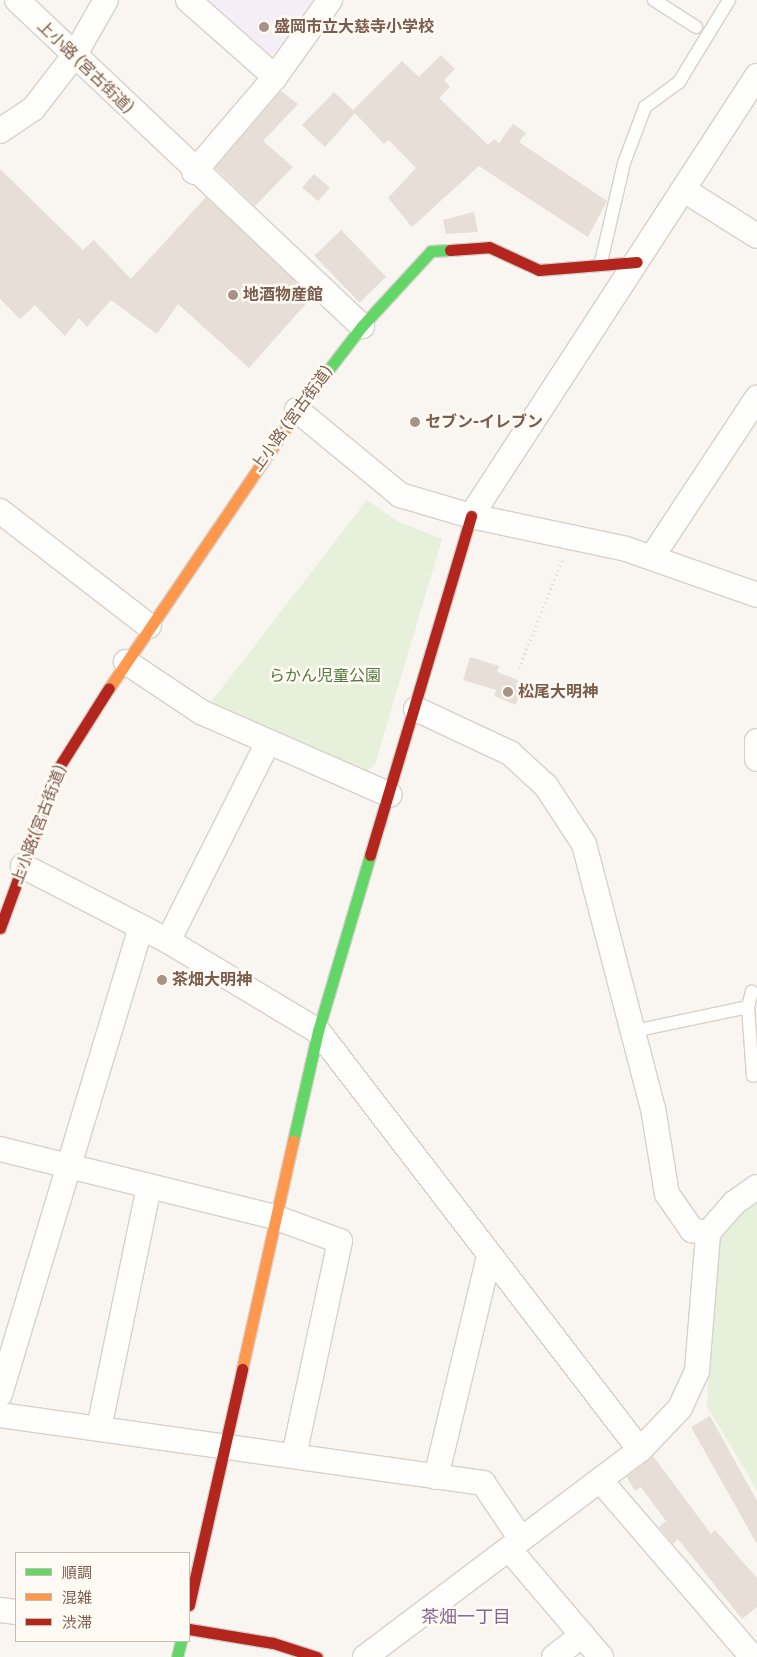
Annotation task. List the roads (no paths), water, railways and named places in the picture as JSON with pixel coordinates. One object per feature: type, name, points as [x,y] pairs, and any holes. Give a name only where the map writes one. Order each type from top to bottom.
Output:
[{"type":"street","name":"上小路 (宮古街道)","points":[[0,928],[59,767],[149,626],[297,410],[362,326],[194,172],[17,0]]},
{"type":"street","points":[[0,131],[33,109],[74,56],[106,0]]},
{"type":"street","points":[[188,0],[275,77]]},
{"type":"street","points":[[194,172],[275,77],[330,0]]},
{"type":"street","points":[[190,1600],[222,1444],[318,1031],[416,709],[471,516],[757,76]]},
{"type":"street","points":[[684,190],[757,236]]},
{"type":"street","points":[[362,326],[431,251],[489,247],[539,270],[601,262],[637,262]]},
{"type":"street","points":[[652,557],[757,398]]},
{"type":"street","points":[[297,410],[400,495],[471,516],[652,557],[757,595]]},
{"type":"street","points":[[0,511],[149,626]]},
{"type":"street","points":[[126,662],[201,712],[390,795]]},
{"type":"street","points":[[416,709],[510,753],[546,786],[571,820],[592,870],[634,1031],[653,1108],[667,1194],[692,1230],[708,1233]]},
{"type":"street","points":[[757,741],[757,759]]},
{"type":"street","points":[[168,941],[268,742]]},
{"type":"street","points":[[23,866],[168,941],[318,1031],[489,1257],[640,1450]]},
{"type":"street","points":[[0,1394],[141,927]]},
{"type":"street","points":[[0,1149],[149,1187],[274,1216],[340,1241],[294,1455]]},
{"type":"street","points":[[99,1428],[149,1187]]},
{"type":"street","points":[[365,1657],[640,1450],[680,1408],[697,1371],[708,1233],[734,1203],[757,1187]]},
{"type":"street","points":[[436,1476],[489,1257]]},
{"type":"street","points":[[0,1415],[222,1444],[483,1483],[515,1544],[582,1635],[601,1657]]},
{"type":"street","points":[[600,1480],[752,1657]]},
{"type":"street","points":[[0,1610],[15,1612]]},
{"type":"street","points":[[190,1629],[273,1643],[317,1657]]},
{"type":"street","points":[[554,1657],[582,1635]]},
{"type":"street","points":[[177,1657],[181,1642]]},
{"type":"lane","points":[[654,0],[696,27]]},
{"type":"lane","points":[[601,262],[624,163],[645,107],[678,82],[729,0]]},
{"type":"lane","points":[[752,991],[748,1007],[753,1076]]},
{"type":"lane","points":[[634,1031],[748,1007]]},
{"type":"place","name":"盛岡市立大慈寺小学校","points":[[264,27]]},
{"type":"place","name":"地酒物産館","points":[[233,295]]},
{"type":"place","name":"セブン-イレブン","points":[[415,422]]},
{"type":"place","name":"松尾大明神","points":[[508,692]]},
{"type":"place","name":"茶畑大明神","points":[[162,980]]},
{"type":"district","name":"茶畑一丁目","points":[[466,1617]]},
{"type":"park label","name":"らかん児童公園","points":[[325,676]]}]
